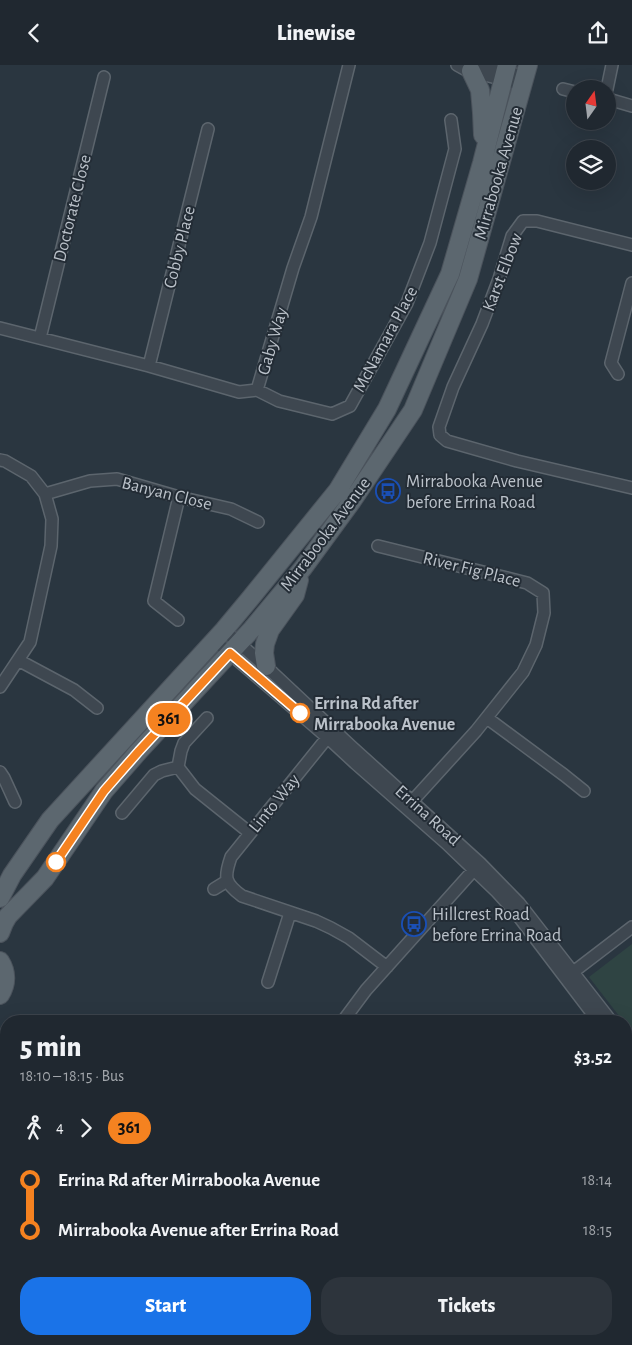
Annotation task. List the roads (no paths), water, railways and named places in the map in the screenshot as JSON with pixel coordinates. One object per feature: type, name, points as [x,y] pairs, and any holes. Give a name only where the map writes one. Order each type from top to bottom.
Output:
[{"type":"main road","points":[[470,67],[478,84],[481,98],[483,129],[482,163]]},
{"type":"main road","name":"Mirrabooka Avenue","points":[[0,898],[12,875],[50,820],[219,635],[338,490],[387,409],[450,274],[482,163],[505,72]]},
{"type":"main road","name":"Mirrabooka Avenue","points":[[0,933],[8,916],[45,879],[104,791],[303,568],[352,501],[413,410],[468,279],[525,75]]},
{"type":"main road","points":[[266,666],[265,644],[270,630],[295,595],[303,568]]},
{"type":"main road","points":[[0,945],[1,963],[6,982],[0,995]]},
{"type":"street","name":"Gaby Way","points":[[0,329],[149,366],[239,391],[258,390],[293,268],[311,217],[349,65]]},
{"type":"street","points":[[609,80],[612,65]]},
{"type":"street","points":[[470,67],[525,75]]},
{"type":"street","name":"Doctorate Close","points":[[40,339],[104,77]]},
{"type":"street","points":[[616,101],[632,105]]},
{"type":"street","name":"McNamara Place","points":[[258,390],[279,401],[332,414],[350,406],[407,303],[430,243],[455,149],[451,120]]},
{"type":"street","name":"Cobby Place","points":[[149,366],[208,129]]},
{"type":"street","name":"Karst Elbow","points":[[632,245],[537,221],[522,221],[512,236],[499,279],[482,324],[453,387],[439,427],[440,435],[447,441],[518,461],[632,488]]},
{"type":"street","points":[[618,374],[611,363],[632,283]]},
{"type":"street","points":[[0,460],[31,476],[45,495],[52,519],[51,546],[30,642],[0,687]]},
{"type":"street","name":"Banyan Close","points":[[45,495],[90,481],[117,479],[179,497],[231,509],[258,522]]},
{"type":"street","points":[[178,620],[154,601],[179,497]]},
{"type":"street","name":"River Fig Place","points":[[378,545],[527,583],[543,593],[544,613],[536,645],[522,672],[487,718],[409,804]]},
{"type":"street","name":"Errina Road","points":[[219,635],[331,734]]},
{"type":"street","name":"Errina Road","points":[[234,647],[266,666],[331,734],[355,763],[409,804],[446,843],[477,866],[519,903],[594,1015]]},
{"type":"street","points":[[18,660],[74,691],[97,708]]},
{"type":"street","points":[[207,718],[184,743],[178,767],[195,789],[250,833]]},
{"type":"street","points":[[487,718],[584,791]]},
{"type":"street","name":"Linto Way","points":[[227,881],[227,869],[231,857],[331,734]]},
{"type":"street","points":[[122,813],[154,775],[178,767]]},
{"type":"street","points":[[0,772],[15,802]]},
{"type":"street","points":[[347,1015],[366,990],[477,866]]},
{"type":"street","points":[[214,889],[227,881],[242,896],[316,921],[343,935],[387,967]]},
{"type":"street","points":[[268,982],[290,913]]},
{"type":"street","points":[[569,976],[632,927]]},
{"type":"street","name":"Errina Road","points":[[569,976],[605,1015]]},
{"type":"place","name":"Mirrabooka Avenue before Errina Road","points":[[388,491]]},
{"type":"place","name":"Errina Rd after Mirrabooka Avenue","points":[[300,713]]},
{"type":"place","name":"Hillcrest Road before Errina Road","points":[[414,924]]}]
